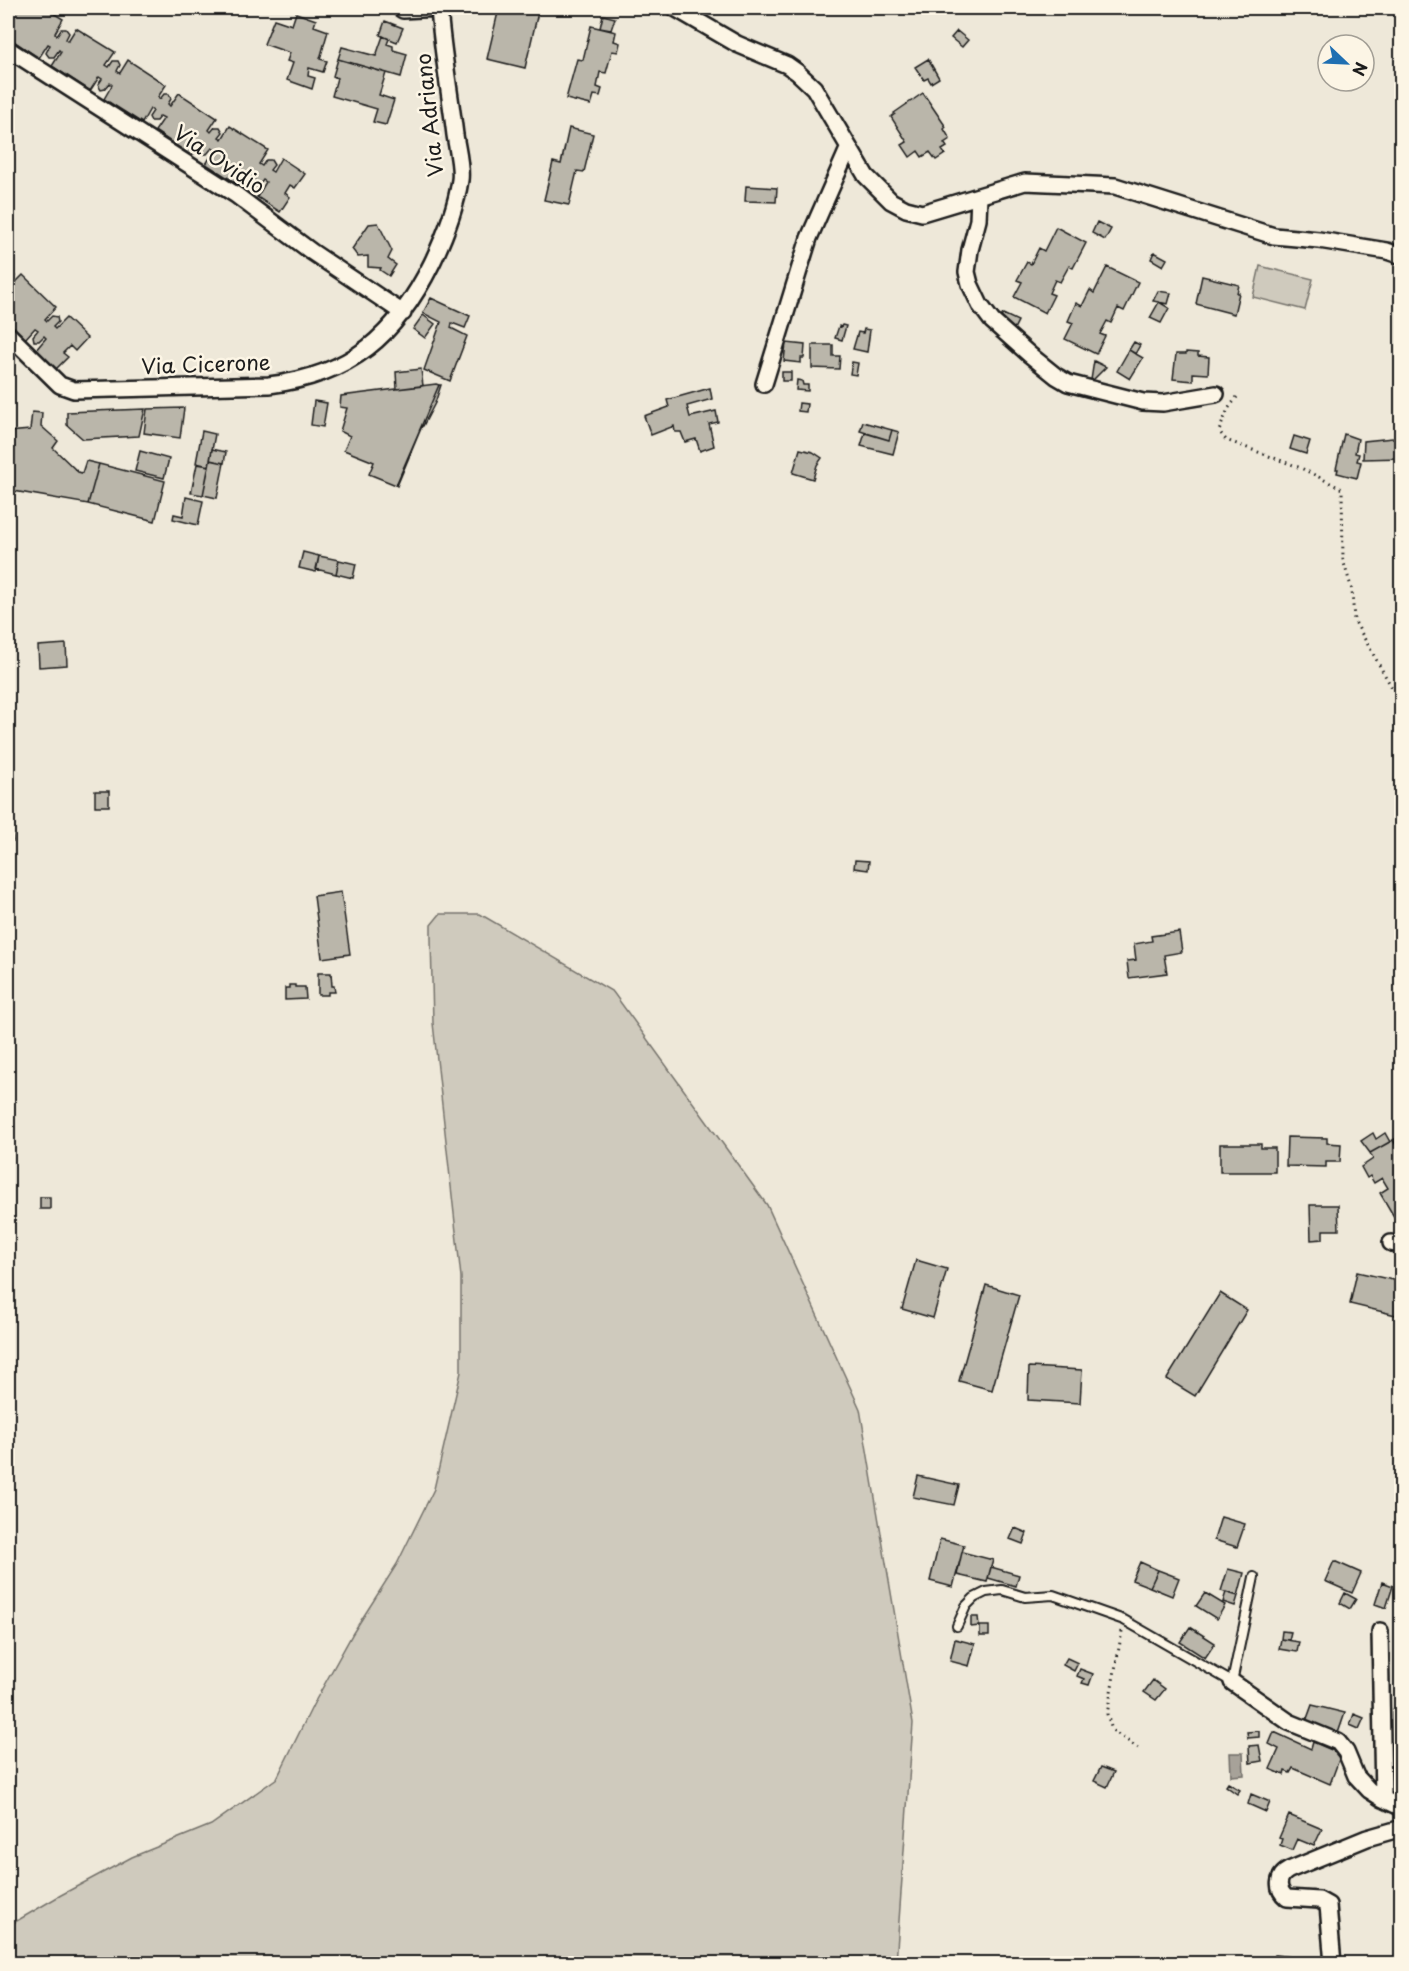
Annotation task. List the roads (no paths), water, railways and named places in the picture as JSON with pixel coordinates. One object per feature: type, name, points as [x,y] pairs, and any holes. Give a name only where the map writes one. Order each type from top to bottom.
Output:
[{"type":"street","points":[[400,8],[403,10],[439,8]]},
{"type":"street","name":"Via Adriano","points":[[403,313],[421,285],[438,250],[460,179],[439,8]]},
{"type":"street","points":[[675,8],[737,44],[787,65],[797,72],[814,88],[866,176],[891,201],[906,209],[922,213],[1025,182],[1115,186],[1274,236],[1330,241],[1388,251],[1401,256]]},
{"type":"street","name":"Via Ovidio","points":[[8,49],[236,195],[312,252],[403,313]]},
{"type":"street","points":[[764,384],[809,237],[849,147]]},
{"type":"street","points":[[979,196],[978,220],[968,261],[967,272],[970,284],[980,305],[992,321],[1030,356],[1068,383],[1143,402],[1163,403],[1216,394]]},
{"type":"street","name":"Via Cicerone","points":[[8,334],[60,385],[74,390],[269,385],[298,382],[351,361],[384,335],[403,313]]},
{"type":"street","points":[[1380,1630],[1383,1798]]},
{"type":"street","points":[[1232,1682],[1289,1722],[1338,1742],[1346,1752],[1356,1776],[1369,1790],[1401,1808]]},
{"type":"street","points":[[1333,1964],[1328,1905],[1319,1900],[1287,1898],[1280,1890],[1281,1876],[1289,1870],[1367,1838],[1401,1828]]},
{"type":"lane","points":[[957,1626],[966,1606],[974,1598],[986,1592],[1002,1590],[1025,1597],[1053,1595],[1124,1620],[1232,1682],[1254,1577]]}]
